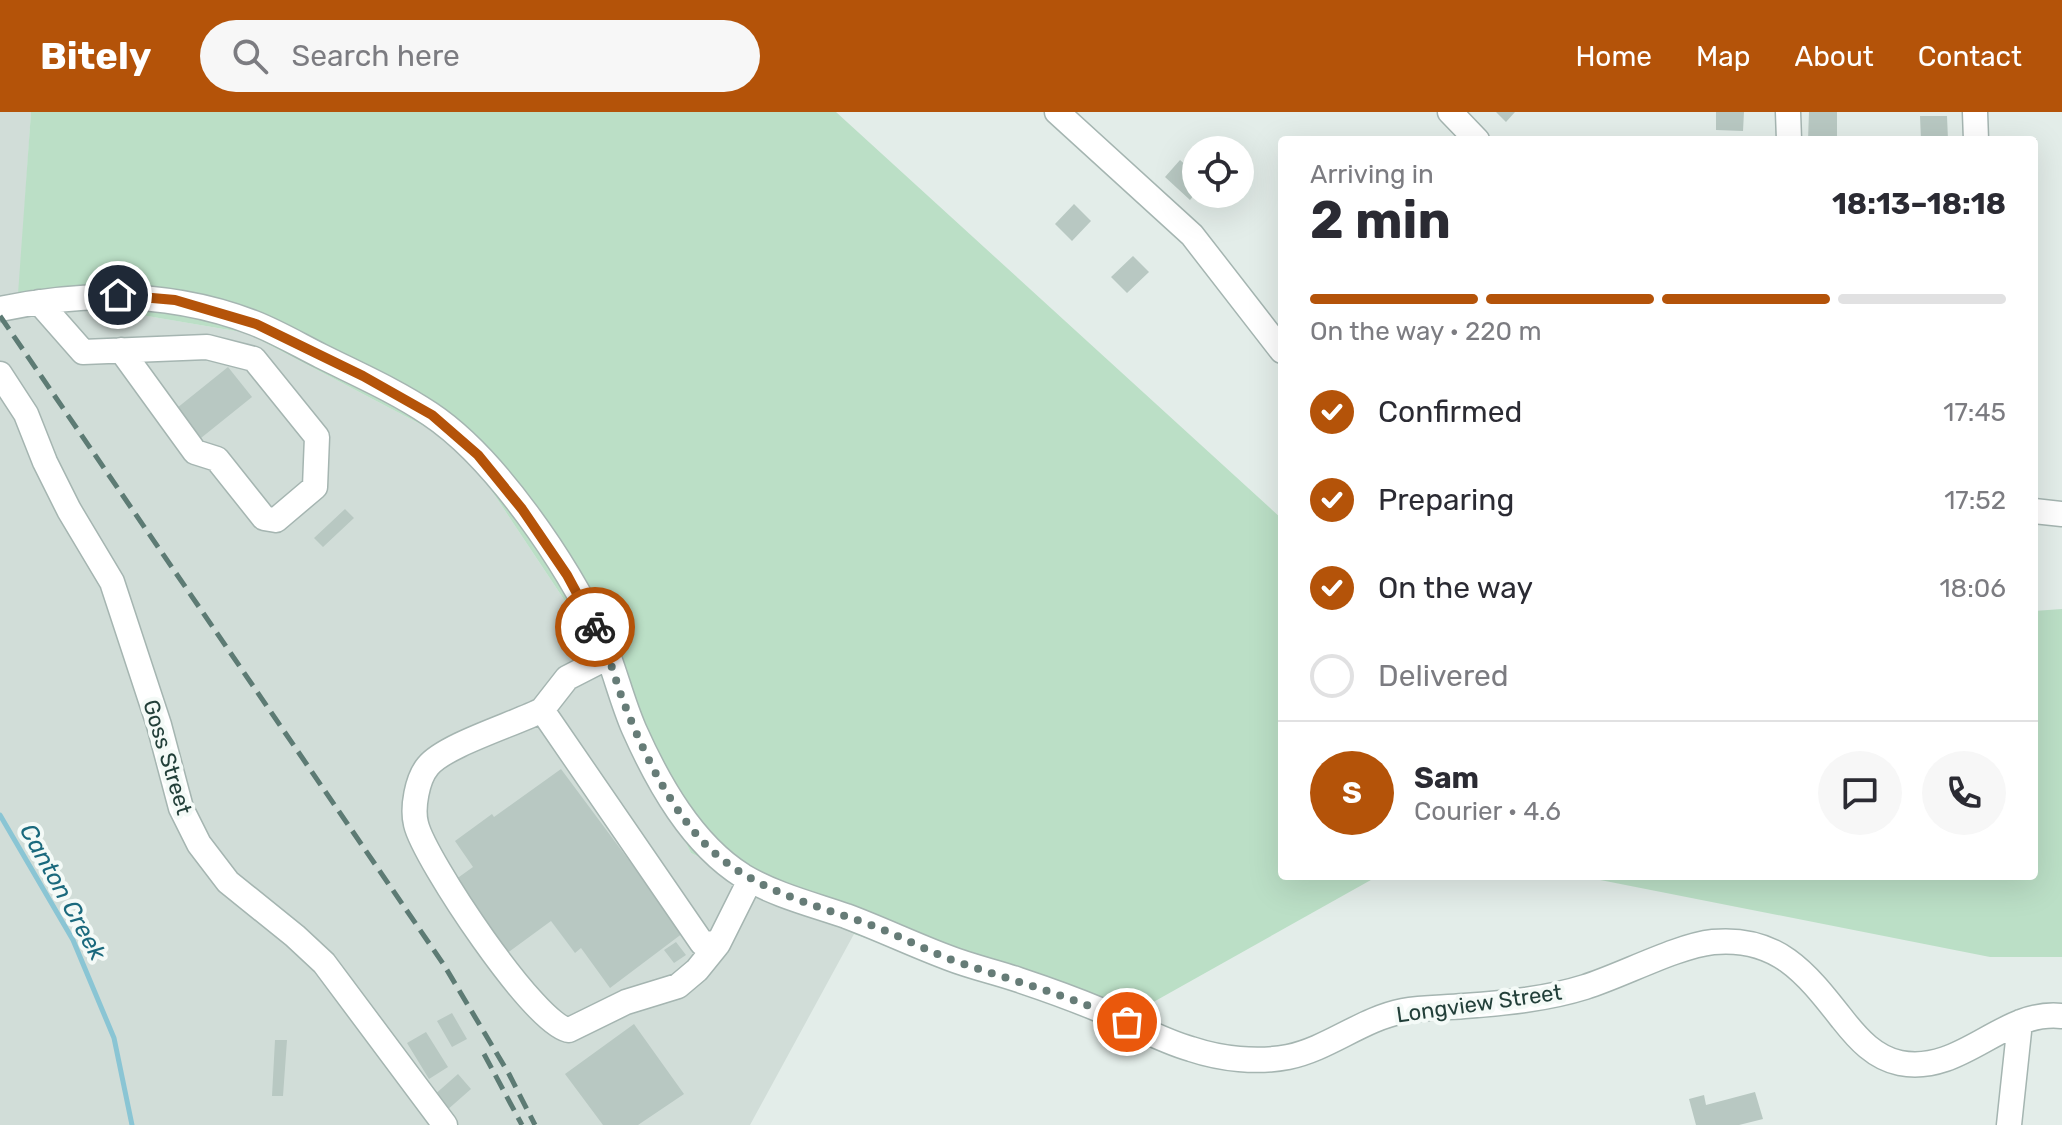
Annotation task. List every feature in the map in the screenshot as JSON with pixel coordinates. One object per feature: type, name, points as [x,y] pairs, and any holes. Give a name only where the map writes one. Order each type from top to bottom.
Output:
[{"type":"street","points":[[1057,112],[1192,235],[1278,346]]},
{"type":"street","points":[[1450,112],[1473,136]]},
{"type":"street","points":[[1788,112],[1789,136]]},
{"type":"street","points":[[1975,112],[1976,136]]},
{"type":"street","name":"Longview Street","points":[[0,309],[118,295],[175,300],[256,324],[363,376],[432,415],[478,455],[522,509],[567,575],[600,636],[634,729],[671,797],[694,832],[715,853],[750,880],[782,895],[890,933],[954,960],[1099,1009],[1191,1049],[1227,1058],[1289,1057],[1400,1011],[1531,999],[1579,989],[1706,942],[1753,943],[1769,948],[1819,989],[1857,1038],[1876,1053],[1898,1063],[1935,1062],[1965,1053],[2033,1016],[2062,1016]]},
{"type":"street","points":[[39,302],[83,352],[121,350],[207,347],[254,359],[317,437],[315,487],[276,520],[264,518],[217,459],[195,452],[121,350]]},
{"type":"street","name":"Goss Street","points":[[0,374],[26,414],[69,510],[112,582],[181,808],[199,844],[228,882],[324,963],[445,1125]]},
{"type":"street","points":[[2038,511],[2062,514]]},
{"type":"street","points":[[608,657],[567,678],[542,710],[461,743],[428,765],[415,802],[415,821],[423,846],[531,1002],[551,1022],[569,1030],[626,1002],[678,986],[697,970],[718,944],[750,880]]},
{"type":"street","points":[[542,710],[702,943],[718,944]]},
{"type":"street","points":[[2009,1125],[2020,1022]]},
{"type":"shaded area","points":[[0,112],[31,112],[19,294],[247,333],[462,446],[571,610],[691,853],[854,934],[750,1125],[0,1125]]},
{"type":"green space","points":[[31,112],[836,112],[1278,515],[1278,880],[1371,880],[1116,1023],[854,934],[691,853],[571,610],[462,446],[247,333],[18,294]]},
{"type":"green space","points":[[2062,609],[2062,957],[1990,957],[1600,880],[2038,880],[2038,611]]},
{"type":"building","points":[[1496,112],[1515,112],[1506,122]]},
{"type":"building","points":[[1716,112],[1744,112],[1743,131],[1716,130]]},
{"type":"building","points":[[1809,112],[1837,112],[1837,136],[1808,136]]},
{"type":"building","points":[[1920,116],[1947,116],[1948,136],[1921,136]]},
{"type":"building","points":[[1180,160],[1182,162],[1182,193],[1165,177]]},
{"type":"building","points":[[1074,204],[1091,221],[1072,241],[1055,224]]},
{"type":"building","points":[[1133,256],[1149,272],[1127,293],[1111,277]]},
{"type":"building","points":[[228,367],[252,397],[201,438],[177,408]]},
{"type":"building","points":[[345,509],[354,518],[323,547],[314,538]]},
{"type":"building","points":[[561,769],[683,933],[610,988],[581,948],[575,953],[551,921],[506,954],[452,882],[473,867],[455,841]]},
{"type":"building","points":[[676,942],[686,955],[674,963],[664,950]]},
{"type":"building","points":[[452,1013],[467,1039],[452,1047],[437,1021]]},
{"type":"building","points":[[634,1024],[684,1094],[638,1125],[603,1125],[565,1074]]},
{"type":"building","points":[[426,1032],[448,1067],[429,1079],[407,1043]]},
{"type":"building","points":[[275,1040],[287,1040],[283,1096],[272,1096]]},
{"type":"building","points":[[458,1074],[471,1089],[446,1111],[433,1096]]},
{"type":"building","points":[[1755,1092],[1763,1119],[1739,1125],[1696,1125],[1689,1099],[1704,1095],[1706,1105]]},
{"type":"waterway","name":"Canton Creek","points":[[0,815],[73,940],[114,1038],[132,1125]]},
{"type":"railway","points":[[0,316],[444,965],[509,1074],[535,1125]]},
{"type":"railway","points":[[484,1054],[522,1125]]},
{"type":"way so far","points":[[595,627],[634,729],[654,769],[694,832],[736,871],[782,895],[843,915],[954,960],[1099,1009],[1127,1022]]},
{"type":"route","points":[[118,295],[175,300],[256,324],[363,376],[432,415],[478,455],[522,509],[567,575],[595,627]]}]
